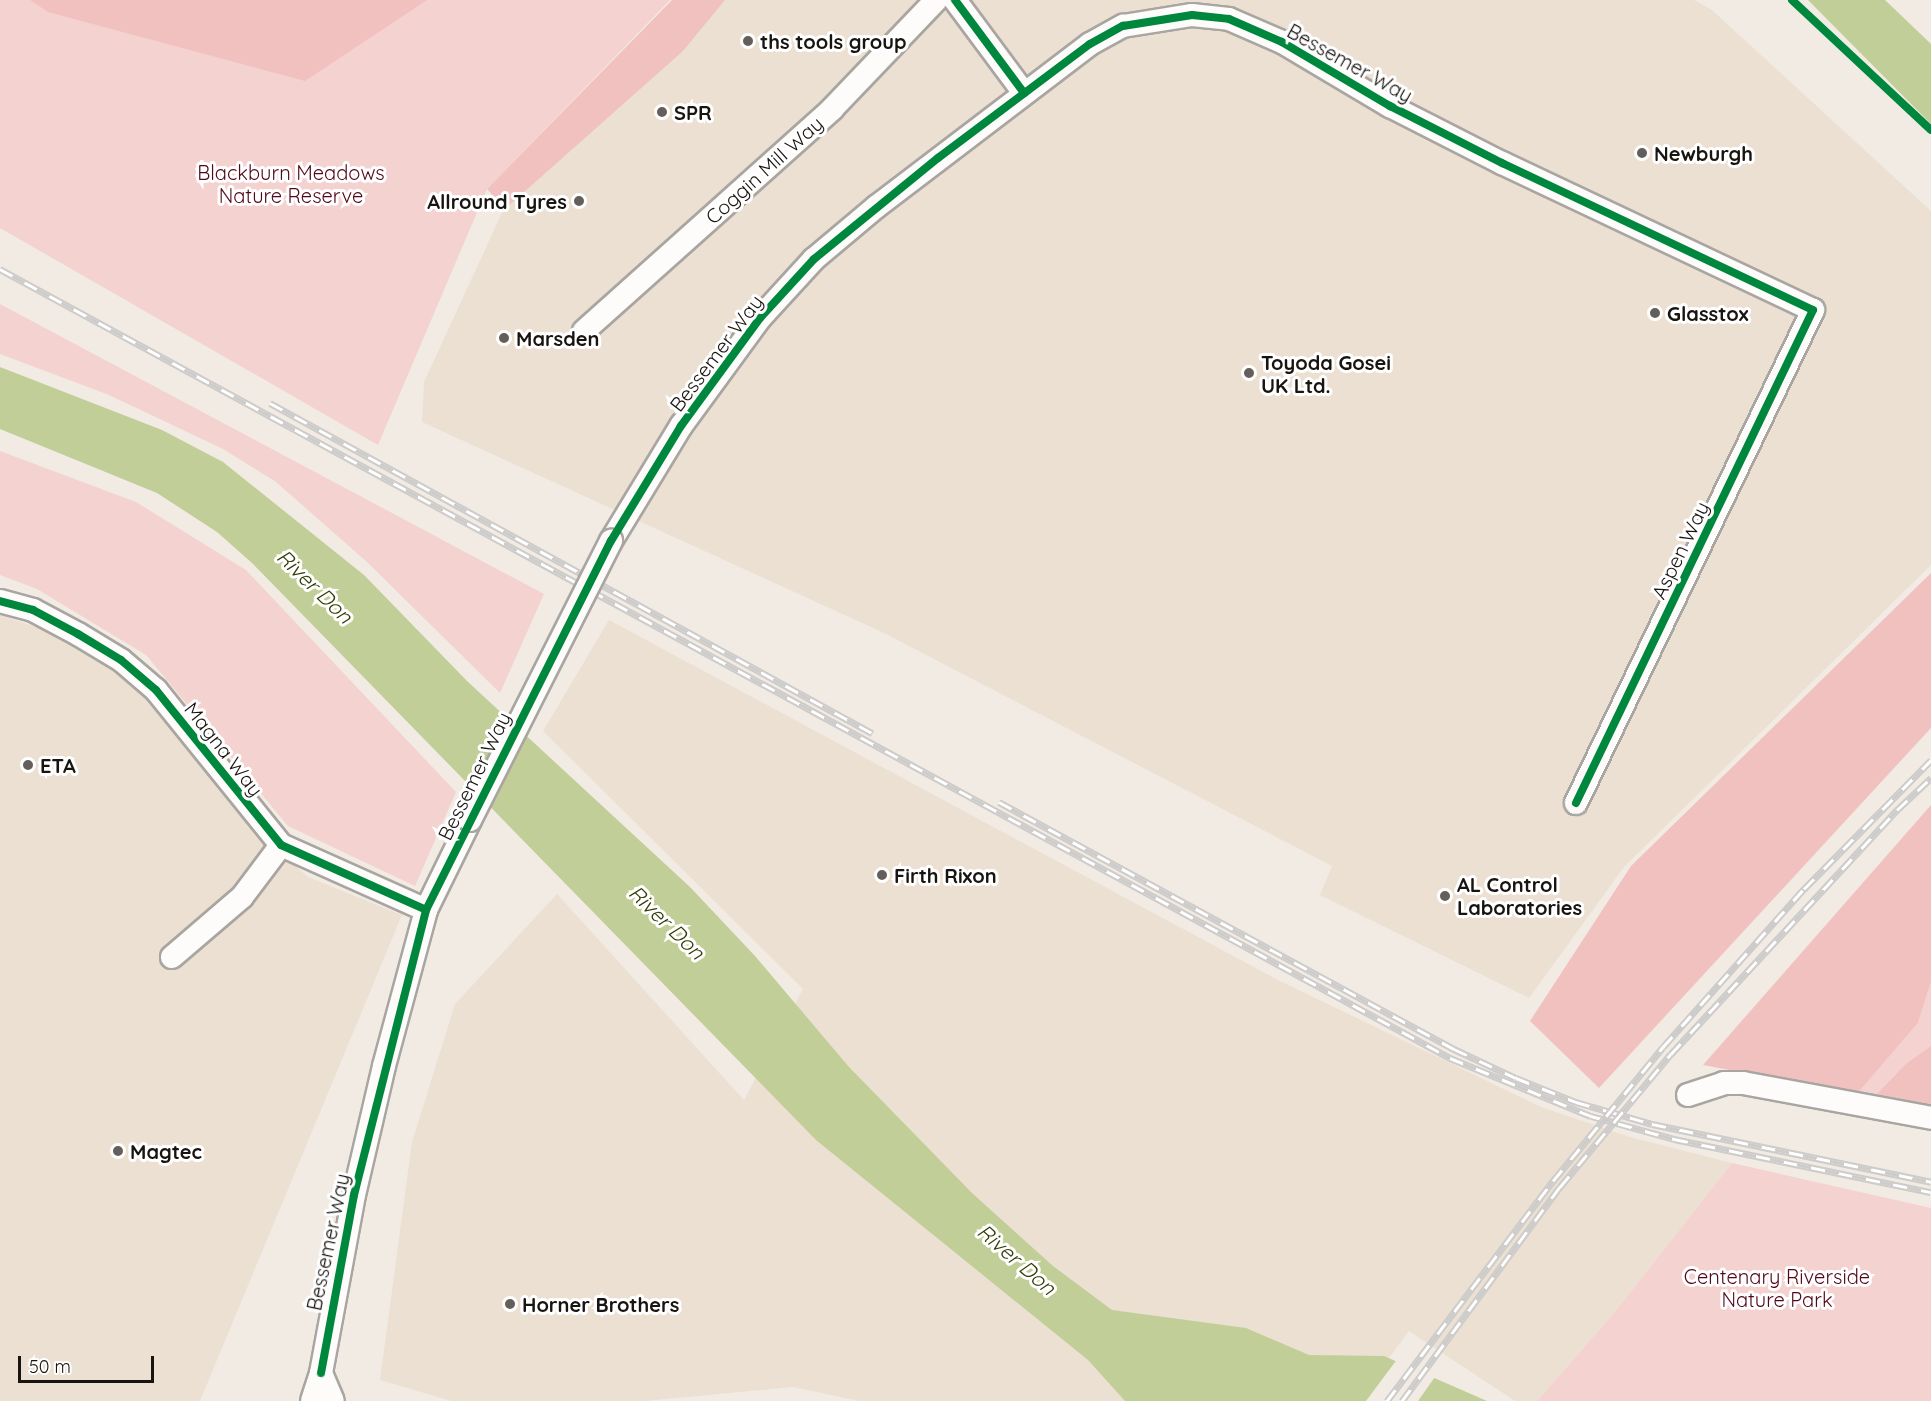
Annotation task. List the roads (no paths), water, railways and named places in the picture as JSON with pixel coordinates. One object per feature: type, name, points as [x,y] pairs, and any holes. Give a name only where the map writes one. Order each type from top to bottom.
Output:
[{"type":"street","name":"Coggin Mill Way","points":[[584,331],[832,109],[936,0]]},
{"type":"street","points":[[955,0],[1024,93]]},
{"type":"street","name":"Bessemer Way","points":[[312,1401],[321,1373],[354,1195],[426,910],[611,541],[681,426],[760,318],[814,259],[938,158],[1090,44],[1123,26],[1192,15],[1229,19],[1282,42],[1390,106],[1502,162],[1814,310]]},
{"type":"street","name":"Aspen Way","points":[[1576,803],[1814,310]]},
{"type":"street","name":"Magna Way","points":[[0,601],[33,610],[78,634],[121,660],[156,690],[281,845],[426,910]]},
{"type":"street","points":[[172,957],[242,897],[281,845]]},
{"type":"street","points":[[1688,1095],[1724,1083],[1743,1083],[1931,1118]]},
{"type":"street","points":[[321,1373],[333,1401]]},
{"type":"water","points":[[1808,0],[1885,0],[1931,44],[1931,124]]},
{"type":"water","name":"River Don","points":[[0,367],[162,430],[223,462],[364,575],[467,681],[690,887],[755,956],[849,1067],[972,1193],[1053,1266],[1112,1310],[1246,1328],[1309,1355],[1384,1356],[1487,1401],[1125,1401],[1088,1360],[816,1140],[252,563],[217,532],[157,493],[0,429]]},
{"type":"railway","points":[[0,269],[1450,1058],[1591,1116],[1674,1139],[1931,1192]]},
{"type":"railway","points":[[270,403],[872,733]]},
{"type":"railway","points":[[1387,1401],[1553,1181],[1663,1047],[1804,889],[1931,760]]},
{"type":"railway","points":[[1402,1401],[1560,1187],[1671,1054],[1897,810],[1931,778]]},
{"type":"railway","points":[[999,802],[1454,1049],[1516,1078],[1576,1102],[1652,1124],[1931,1182]]},
{"type":"place","name":"ths tools group","points":[[748,41]]},
{"type":"place","name":"SPR","points":[[662,112]]},
{"type":"place","name":"Newburgh","points":[[1642,153]]},
{"type":"place","name":"Allround Tyres","points":[[579,201]]},
{"type":"place","name":"Glasstox","points":[[1655,313]]},
{"type":"place","name":"Marsden","points":[[504,338]]},
{"type":"place","name":"Toyoda Gosei UK Ltd.","points":[[1249,373]]},
{"type":"place","name":"ETA","points":[[28,765]]},
{"type":"place","name":"Firth Rixon","points":[[882,875]]},
{"type":"place","name":"AL Control Laboratories","points":[[1445,896]]},
{"type":"place","name":"Magtec","points":[[118,1151]]},
{"type":"place","name":"Horner Brothers","points":[[510,1304]]},
{"type":"park label","name":"Blackburn Meadows Nature Reserve","points":[[291,184]]},
{"type":"park label","name":"Centenary Riverside Nature Park","points":[[1777,1288]]}]
